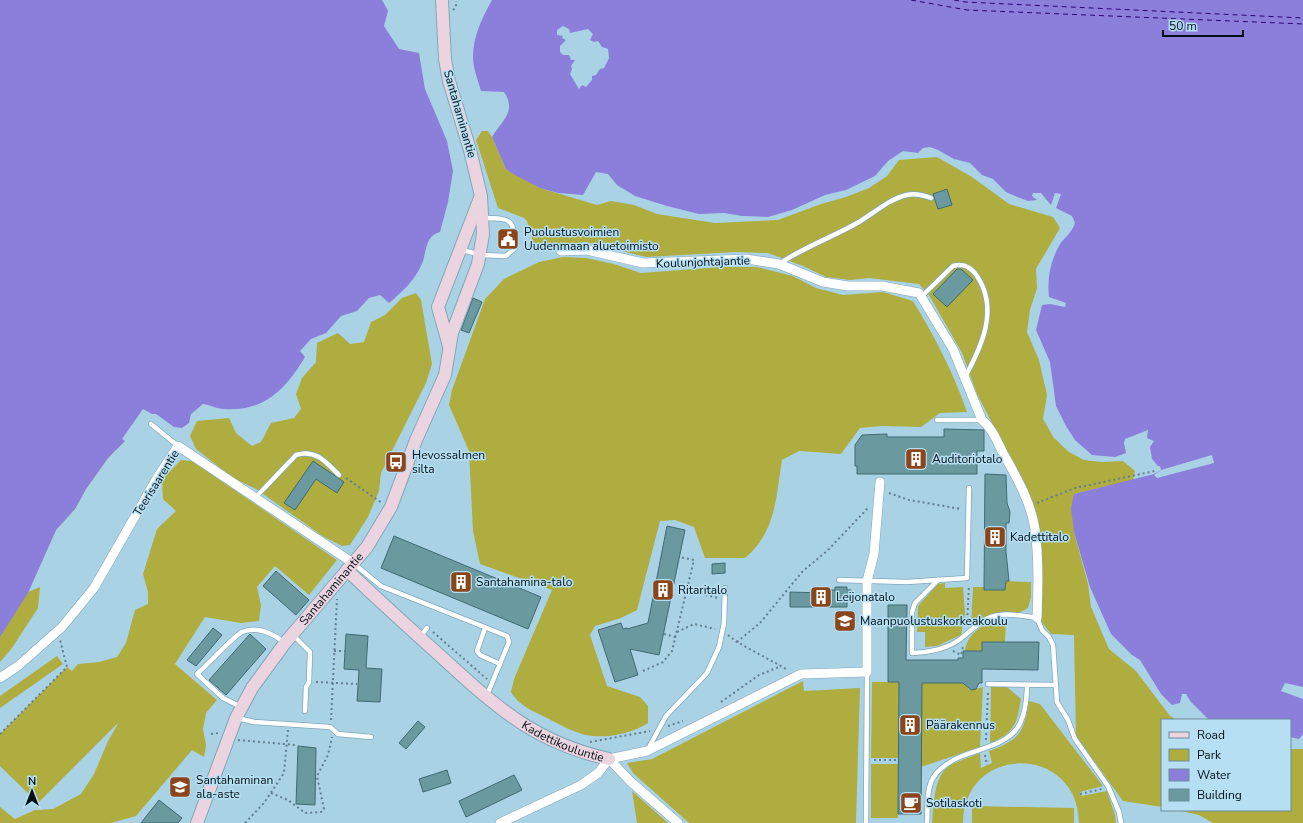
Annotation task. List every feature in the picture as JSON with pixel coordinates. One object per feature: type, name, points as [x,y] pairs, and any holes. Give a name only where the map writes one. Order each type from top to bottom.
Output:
[{"type":"main road","name":"Santahaminantie","points":[[197,823],[236,718],[266,666],[366,547],[391,507],[416,440],[445,375],[449,347],[455,323],[481,255],[478,218],[481,196],[474,162],[449,81],[442,4]]},
{"type":"main road","name":"Santahaminantie","points":[[449,347],[438,307],[460,249],[478,218]]},
{"type":"main road","name":"Kadettikouluntie","points":[[350,566],[423,633],[486,698],[514,720],[541,736],[588,754],[609,759]]},
{"type":"street","name":"Koulunjohtajantie","points":[[561,251],[587,250],[643,263],[746,259],[779,264],[823,282],[848,286],[882,286],[919,293],[922,296]]},
{"type":"street","points":[[922,296],[953,348],[982,420],[988,424],[1008,461],[1028,506],[1035,528],[1038,569],[1037,618]]},
{"type":"street","name":"Teerisaarentie","points":[[0,678],[18,666],[57,631],[94,588],[157,478],[178,446],[232,483],[256,497],[350,566]]},
{"type":"street","points":[[867,672],[867,580],[874,554],[880,485]]},
{"type":"street","name":"Kadettikouluntie","points":[[609,759],[647,751],[800,674],[867,672]]},
{"type":"street","points":[[500,823],[581,785],[598,773],[609,759],[630,781],[678,823]]},
{"type":"lane","points":[[779,264],[799,251],[817,244],[860,221],[883,205],[903,196],[922,194],[931,198]]},
{"type":"lane","points":[[460,249],[481,255],[506,256],[515,248],[514,228],[511,223],[501,219],[478,218]]},
{"type":"lane","points":[[922,296],[953,266],[960,264],[968,267],[976,274],[984,287],[987,298],[988,315],[985,332],[977,354],[965,377]]},
{"type":"lane","points":[[937,420],[982,420]]},
{"type":"lane","points":[[151,424],[178,446]]},
{"type":"lane","points":[[256,497],[296,455],[305,452],[322,459],[339,475]]},
{"type":"lane","points":[[839,580],[907,582],[968,578],[969,488]]},
{"type":"lane","points":[[350,566],[382,586],[507,636],[509,642],[486,698]]},
{"type":"lane","points":[[938,580],[915,603],[912,612],[912,653],[924,653],[957,642],[992,617],[1009,615],[1037,618],[1042,630],[1049,637],[1053,645],[1057,702],[1068,720],[1075,739],[1109,788],[1119,812],[1121,823]]},
{"type":"lane","points":[[647,751],[666,716],[707,673],[718,647],[722,631],[725,588]]},
{"type":"lane","points":[[485,628],[477,651],[480,655],[500,664]]},
{"type":"lane","points":[[241,707],[223,698],[197,674],[241,632],[262,630],[288,639],[309,649],[309,682],[306,687],[305,711]]},
{"type":"lane","points":[[866,823],[867,672]]},
{"type":"lane","points":[[988,684],[1027,686],[1056,685]]},
{"type":"lane","points":[[927,823],[929,792],[933,778],[951,762],[1009,738],[1015,733],[1023,717],[1027,686]]},
{"type":"lane","points":[[236,718],[254,722],[331,729],[338,734],[371,737]]},
{"type":"path","points":[[456,7],[457,1]]},
{"type":"path","points":[[1028,506],[1075,488],[1154,471]]},
{"type":"path","points":[[339,475],[350,480],[382,503],[391,507]]},
{"type":"path","points":[[880,485],[892,495],[909,500],[968,510]]},
{"type":"path","points":[[736,642],[760,623],[802,572],[828,550],[870,506]]},
{"type":"path","points":[[643,672],[663,662],[668,658],[672,651],[694,560],[679,557]]},
{"type":"path","points":[[945,647],[961,655],[966,635],[969,603],[970,588],[968,578]]},
{"type":"path","points":[[272,793],[288,800],[305,813],[321,812],[324,809],[316,776],[328,755],[331,729],[337,582]]},
{"type":"path","points":[[686,590],[724,599]]},
{"type":"path","points":[[677,632],[694,624],[703,624],[722,631],[736,642],[779,666],[800,674]]},
{"type":"path","points":[[0,734],[67,667],[57,631]]},
{"type":"path","points":[[423,633],[492,683]]},
{"type":"path","points":[[664,634],[676,637]]},
{"type":"path","points":[[334,651],[345,651]]},
{"type":"path","points":[[719,703],[759,675],[779,666]]},
{"type":"path","points":[[309,682],[357,684]]},
{"type":"path","points":[[986,748],[988,684]]},
{"type":"path","points":[[587,742],[603,741],[658,730],[690,719]]},
{"type":"path","points":[[245,823],[272,793],[284,773],[288,725]]},
{"type":"path","points":[[211,734],[219,733],[236,740],[295,745]]},
{"type":"path","points":[[866,760],[898,760]]},
{"type":"path","points":[[1080,794],[1109,788]]},
{"type":"green space","points":[[482,131],[488,131],[506,169],[540,188],[597,205],[611,201],[634,205],[657,214],[715,223],[778,220],[869,188],[887,176],[899,160],[937,157],[972,177],[1009,204],[1053,217],[1060,228],[1036,269],[1037,288],[1030,310],[1027,332],[1039,360],[1047,395],[1043,419],[1054,438],[1069,452],[1084,460],[1102,462],[1123,461],[1135,471],[1133,480],[1074,494],[1074,532],[1088,584],[1091,607],[1109,649],[1136,671],[1170,716],[1175,719],[1161,719],[1161,807],[1123,801],[1076,736],[1074,635],[1051,634],[1040,620],[1028,492],[977,394],[962,353],[929,295],[919,284],[869,278],[850,280],[826,277],[803,266],[768,253],[736,252],[646,257],[586,242],[559,245],[536,252],[527,221],[524,218],[498,208],[476,140]]},
{"type":"green space","points":[[563,257],[586,258],[614,264],[641,273],[722,267],[757,267],[793,276],[816,288],[843,295],[883,292],[913,301],[943,355],[967,412],[940,413],[921,427],[882,426],[860,428],[841,454],[799,451],[782,460],[776,500],[769,525],[755,548],[745,558],[705,558],[694,527],[675,520],[660,521],[637,610],[621,618],[595,626],[590,635],[607,686],[640,697],[648,706],[648,723],[625,733],[607,736],[590,736],[568,728],[526,707],[514,697],[511,692],[514,679],[552,590],[480,564],[473,531],[469,451],[449,405],[452,390],[485,299],[504,279],[539,262]]},
{"type":"green space","points":[[416,293],[421,300],[432,364],[426,383],[381,473],[379,491],[368,517],[350,545],[342,546],[324,537],[256,489],[233,478],[196,449],[190,436],[197,421],[229,418],[236,433],[252,446],[261,442],[271,423],[294,418],[301,409],[296,394],[302,378],[316,362],[317,343],[338,333],[350,344],[364,342],[371,322],[385,315],[402,298]]},
{"type":"green space","points":[[125,441],[108,458],[86,489],[75,509],[56,530],[28,592],[40,587],[38,608],[12,648],[0,662],[0,538],[88,472]]},
{"type":"green space","points":[[181,460],[192,461],[337,560],[309,595],[275,566],[257,587],[261,605],[259,621],[241,623],[205,617],[175,664],[217,700],[206,713],[203,729],[206,745],[204,757],[192,750],[136,816],[111,823],[0,823],[0,807],[15,819],[35,810],[53,809],[81,794],[94,774],[108,741],[119,722],[38,803],[0,766],[0,734],[67,667],[72,671],[78,664],[99,662],[117,657],[126,643],[135,610],[148,604],[148,592],[143,574],[157,529],[176,511],[163,499],[162,479]]},
{"type":"green space","points":[[1006,581],[1031,582],[1031,597],[1028,608],[1019,613],[991,615],[971,626],[973,587],[984,587],[984,590],[1005,590]]},
{"type":"green space","points":[[945,583],[945,588],[963,587],[965,613],[961,635],[937,646],[925,647],[925,632],[917,632],[918,606],[938,584]]},
{"type":"green space","points":[[995,620],[1006,620],[1005,642],[982,642],[982,651],[965,651],[968,640],[971,636],[979,628]]},
{"type":"green space","points":[[57,656],[63,664],[0,708],[0,696]]},
{"type":"green space","points":[[803,681],[804,691],[860,688],[856,823],[689,823],[633,773],[627,763],[652,759]]},
{"type":"green space","points":[[872,682],[899,682],[898,758],[871,758]]},
{"type":"green space","points":[[919,683],[966,683],[968,689],[971,690],[983,687],[980,747],[921,767]]},
{"type":"green space","points":[[991,687],[1007,687],[1021,699],[1018,715],[1013,727],[1004,735],[990,743]]},
{"type":"green space","points":[[1029,701],[1040,704],[1103,786],[1080,792],[1081,796],[1107,791],[1115,815],[1116,823],[1079,823],[1074,797],[1061,778],[1042,767],[1021,763],[1000,767],[981,778],[968,797],[963,823],[932,823],[934,799],[938,783],[945,770],[954,763],[980,753],[981,768],[992,763],[989,751],[1008,743],[1019,734],[1025,720]]},
{"type":"green space","points":[[1291,749],[1303,749],[1303,823],[1213,823],[1199,815],[1181,811],[1291,811]]},
{"type":"green space","points":[[871,764],[898,764],[898,818],[871,818]]},
{"type":"green space","points":[[632,791],[668,823],[637,823]]},
{"type":"green space","points":[[972,806],[1074,808],[1074,823],[972,823]]},
{"type":"water","points":[[0,0],[382,0],[388,11],[384,26],[399,49],[419,53],[425,89],[447,141],[453,171],[448,202],[440,232],[431,237],[421,266],[411,282],[389,303],[380,295],[369,298],[357,311],[341,316],[326,333],[311,339],[300,351],[305,357],[298,369],[282,388],[272,396],[251,407],[238,409],[221,409],[203,404],[191,414],[189,423],[182,428],[174,427],[156,414],[152,414],[143,409],[122,439],[125,441],[108,458],[86,489],[75,509],[56,530],[28,593],[0,637]]},
{"type":"water","points":[[492,0],[1303,0],[1303,687],[1285,683],[1281,691],[1303,699],[1303,734],[1299,739],[1291,737],[1291,719],[1208,719],[1191,702],[1186,694],[1182,694],[1180,703],[1172,705],[1161,694],[1140,660],[1132,655],[1111,634],[1090,587],[1074,532],[1071,508],[1074,494],[1154,474],[1161,470],[1160,466],[1158,466],[1152,459],[1150,447],[1154,441],[1147,438],[1148,430],[1125,439],[1124,443],[1126,453],[1115,457],[1092,455],[1075,440],[1056,406],[1050,362],[1036,330],[1042,305],[1050,304],[1065,307],[1066,303],[1049,297],[1048,290],[1053,258],[1059,246],[1072,230],[1075,223],[1072,216],[1056,208],[1061,194],[1055,193],[1051,205],[1041,193],[1033,193],[1032,196],[1037,200],[1028,201],[1006,192],[993,179],[982,175],[970,163],[954,159],[930,147],[923,148],[918,153],[903,151],[888,161],[875,176],[846,190],[825,195],[792,210],[768,217],[742,216],[724,213],[699,214],[667,206],[635,196],[617,185],[608,174],[596,172],[583,195],[558,193],[540,188],[506,169],[492,137],[507,116],[509,105],[508,99],[504,92],[481,91],[474,65],[473,49],[482,20]],"holes":[[[563,26],[569,29],[570,33],[588,29],[593,34],[590,40],[594,42],[598,41],[602,47],[608,49],[609,58],[604,68],[600,69],[596,75],[592,76],[592,80],[586,87],[582,85],[579,89],[570,74],[572,69],[571,66],[575,60],[571,60],[569,55],[563,55],[560,52],[560,46],[566,40],[562,38],[563,36],[557,35],[557,30]]]},
{"type":"pier","points":[[1212,455],[1214,463],[1157,478],[1154,475],[1161,470]]},
{"type":"building","points":[[947,189],[952,205],[938,209],[933,194]]},
{"type":"building","points":[[957,269],[961,269],[973,280],[947,307],[933,294]]},
{"type":"building","points":[[473,298],[482,302],[469,333],[461,330]]},
{"type":"building","name":"Auditoriotalo","points":[[944,429],[984,430],[984,451],[977,451],[977,474],[857,474],[857,466],[855,466],[855,445],[862,435],[887,434],[887,437],[944,437]]},
{"type":"building","points":[[313,461],[344,482],[337,493],[316,479],[295,510],[284,503]]},
{"type":"building","name":"Kadettitalo","points":[[985,474],[1006,475],[1007,503],[1010,512],[1009,523],[1006,523],[1006,552],[1009,581],[1006,581],[1005,590],[984,590]]},
{"type":"building","name":"Ritaritalo","points":[[667,526],[685,530],[659,655],[630,649],[638,675],[615,682],[598,630],[621,623],[623,629],[627,629],[648,623]]},
{"type":"building","name":"Santahamina-talo","points":[[394,536],[541,597],[528,629],[381,568]]},
{"type":"building","points":[[725,563],[725,573],[712,574],[712,564]]},
{"type":"building","points":[[276,571],[309,600],[296,615],[263,586]]},
{"type":"building","name":"Leijonatalo","points":[[835,587],[847,587],[847,590],[851,590],[851,601],[847,601],[847,607],[790,607],[790,592],[823,593],[823,590],[835,590]]},
{"type":"building","name":"Päärakennus","points":[[888,605],[907,605],[906,660],[958,660],[958,658],[963,658],[963,651],[982,651],[982,642],[1039,642],[1038,670],[982,669],[982,683],[979,683],[976,689],[971,690],[963,683],[922,683],[921,814],[898,814],[899,682],[888,682]]},
{"type":"building","points":[[213,628],[222,635],[196,666],[187,660]]},
{"type":"building","points":[[250,634],[266,649],[226,695],[209,680]]},
{"type":"building","points":[[346,634],[368,636],[366,668],[382,669],[380,702],[357,701],[359,670],[344,669]]},
{"type":"building","points":[[418,721],[425,727],[406,749],[399,743]]},
{"type":"building","points":[[298,746],[316,748],[315,805],[296,804]]},
{"type":"building","points":[[447,770],[451,783],[423,792],[419,779]]},
{"type":"building","points":[[514,775],[522,790],[466,817],[459,801]]},
{"type":"building","points":[[159,800],[182,818],[178,823],[141,823]]},
{"type":"ferry route","points":[[911,0],[967,10],[1303,24]]},
{"type":"ferry route","points":[[954,0],[965,2],[1303,18]]},
{"type":"place","name":"Puolustusvoimien Uudenmaan aluetoimisto","points":[[508,239]]},
{"type":"place","name":"Auditoriotalo","points":[[916,459]]},
{"type":"place","name":"Hevossalmen silta","points":[[396,462]]},
{"type":"place","name":"Kadettitalo","points":[[995,537]]},
{"type":"place","name":"Santahamina-talo","points":[[461,582]]},
{"type":"place","name":"Ritaritalo","points":[[663,590]]},
{"type":"place","name":"Leijonatalo","points":[[821,597]]},
{"type":"place","name":"Maanpuolustuskorkeakoulu","points":[[845,621]]},
{"type":"place","name":"Päärakennus","points":[[910,725]]},
{"type":"place","name":"Santahaminan ala-aste","points":[[180,787]]},
{"type":"place","name":"Sotilaskoti","points":[[911,803]]}]
